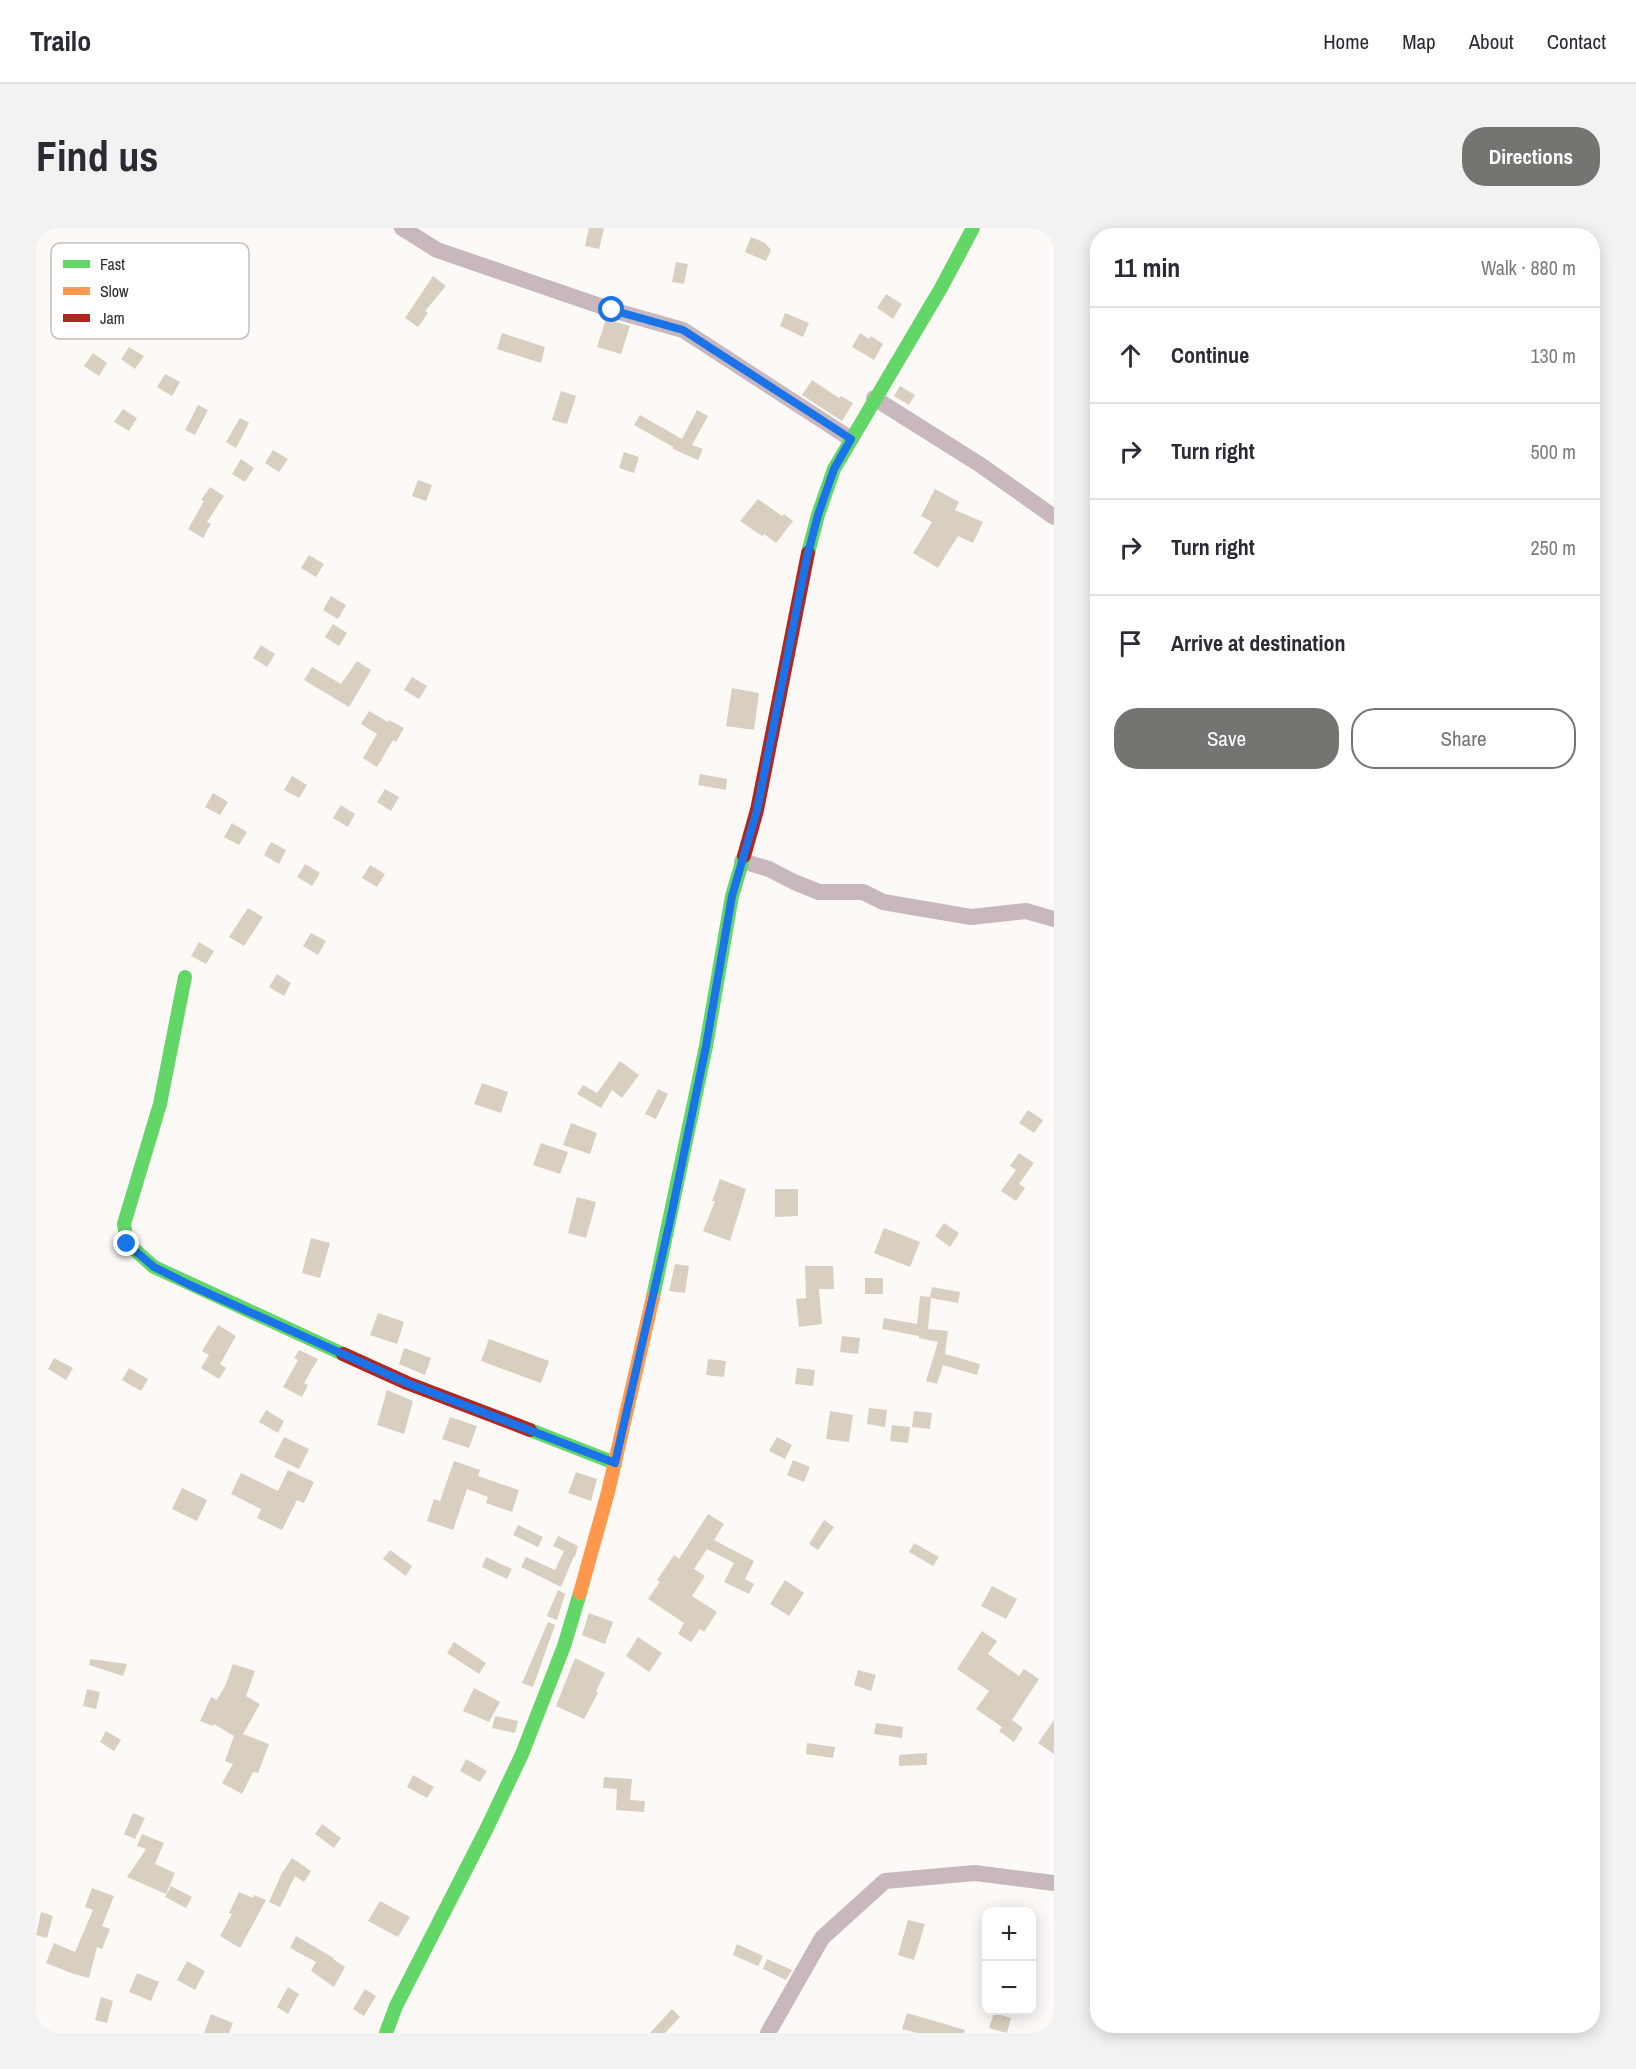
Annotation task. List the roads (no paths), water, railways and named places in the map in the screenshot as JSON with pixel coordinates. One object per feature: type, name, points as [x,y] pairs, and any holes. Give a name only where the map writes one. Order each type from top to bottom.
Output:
[{"type":"street","points":[[402,228],[437,250],[612,310],[683,330],[851,439]]},
{"type":"street","points":[[386,2033],[396,2006],[486,1830],[526,1743],[564,1646],[615,1463],[670,1221],[706,1046],[732,896],[757,810],[807,557],[818,515],[834,469],[941,288],[973,228]]},
{"type":"street","points":[[874,398],[979,464],[1054,518]]},
{"type":"street","points":[[742,861],[769,869],[819,892],[863,892],[884,902],[971,917],[1026,911],[1054,919]]},
{"type":"street","points":[[185,976],[160,1104],[124,1224],[127,1244],[163,1272],[353,1359],[407,1383],[615,1463]]},
{"type":"street","points":[[768,2033],[822,1938],[885,1881],[975,1873],[1054,1883]]}]
